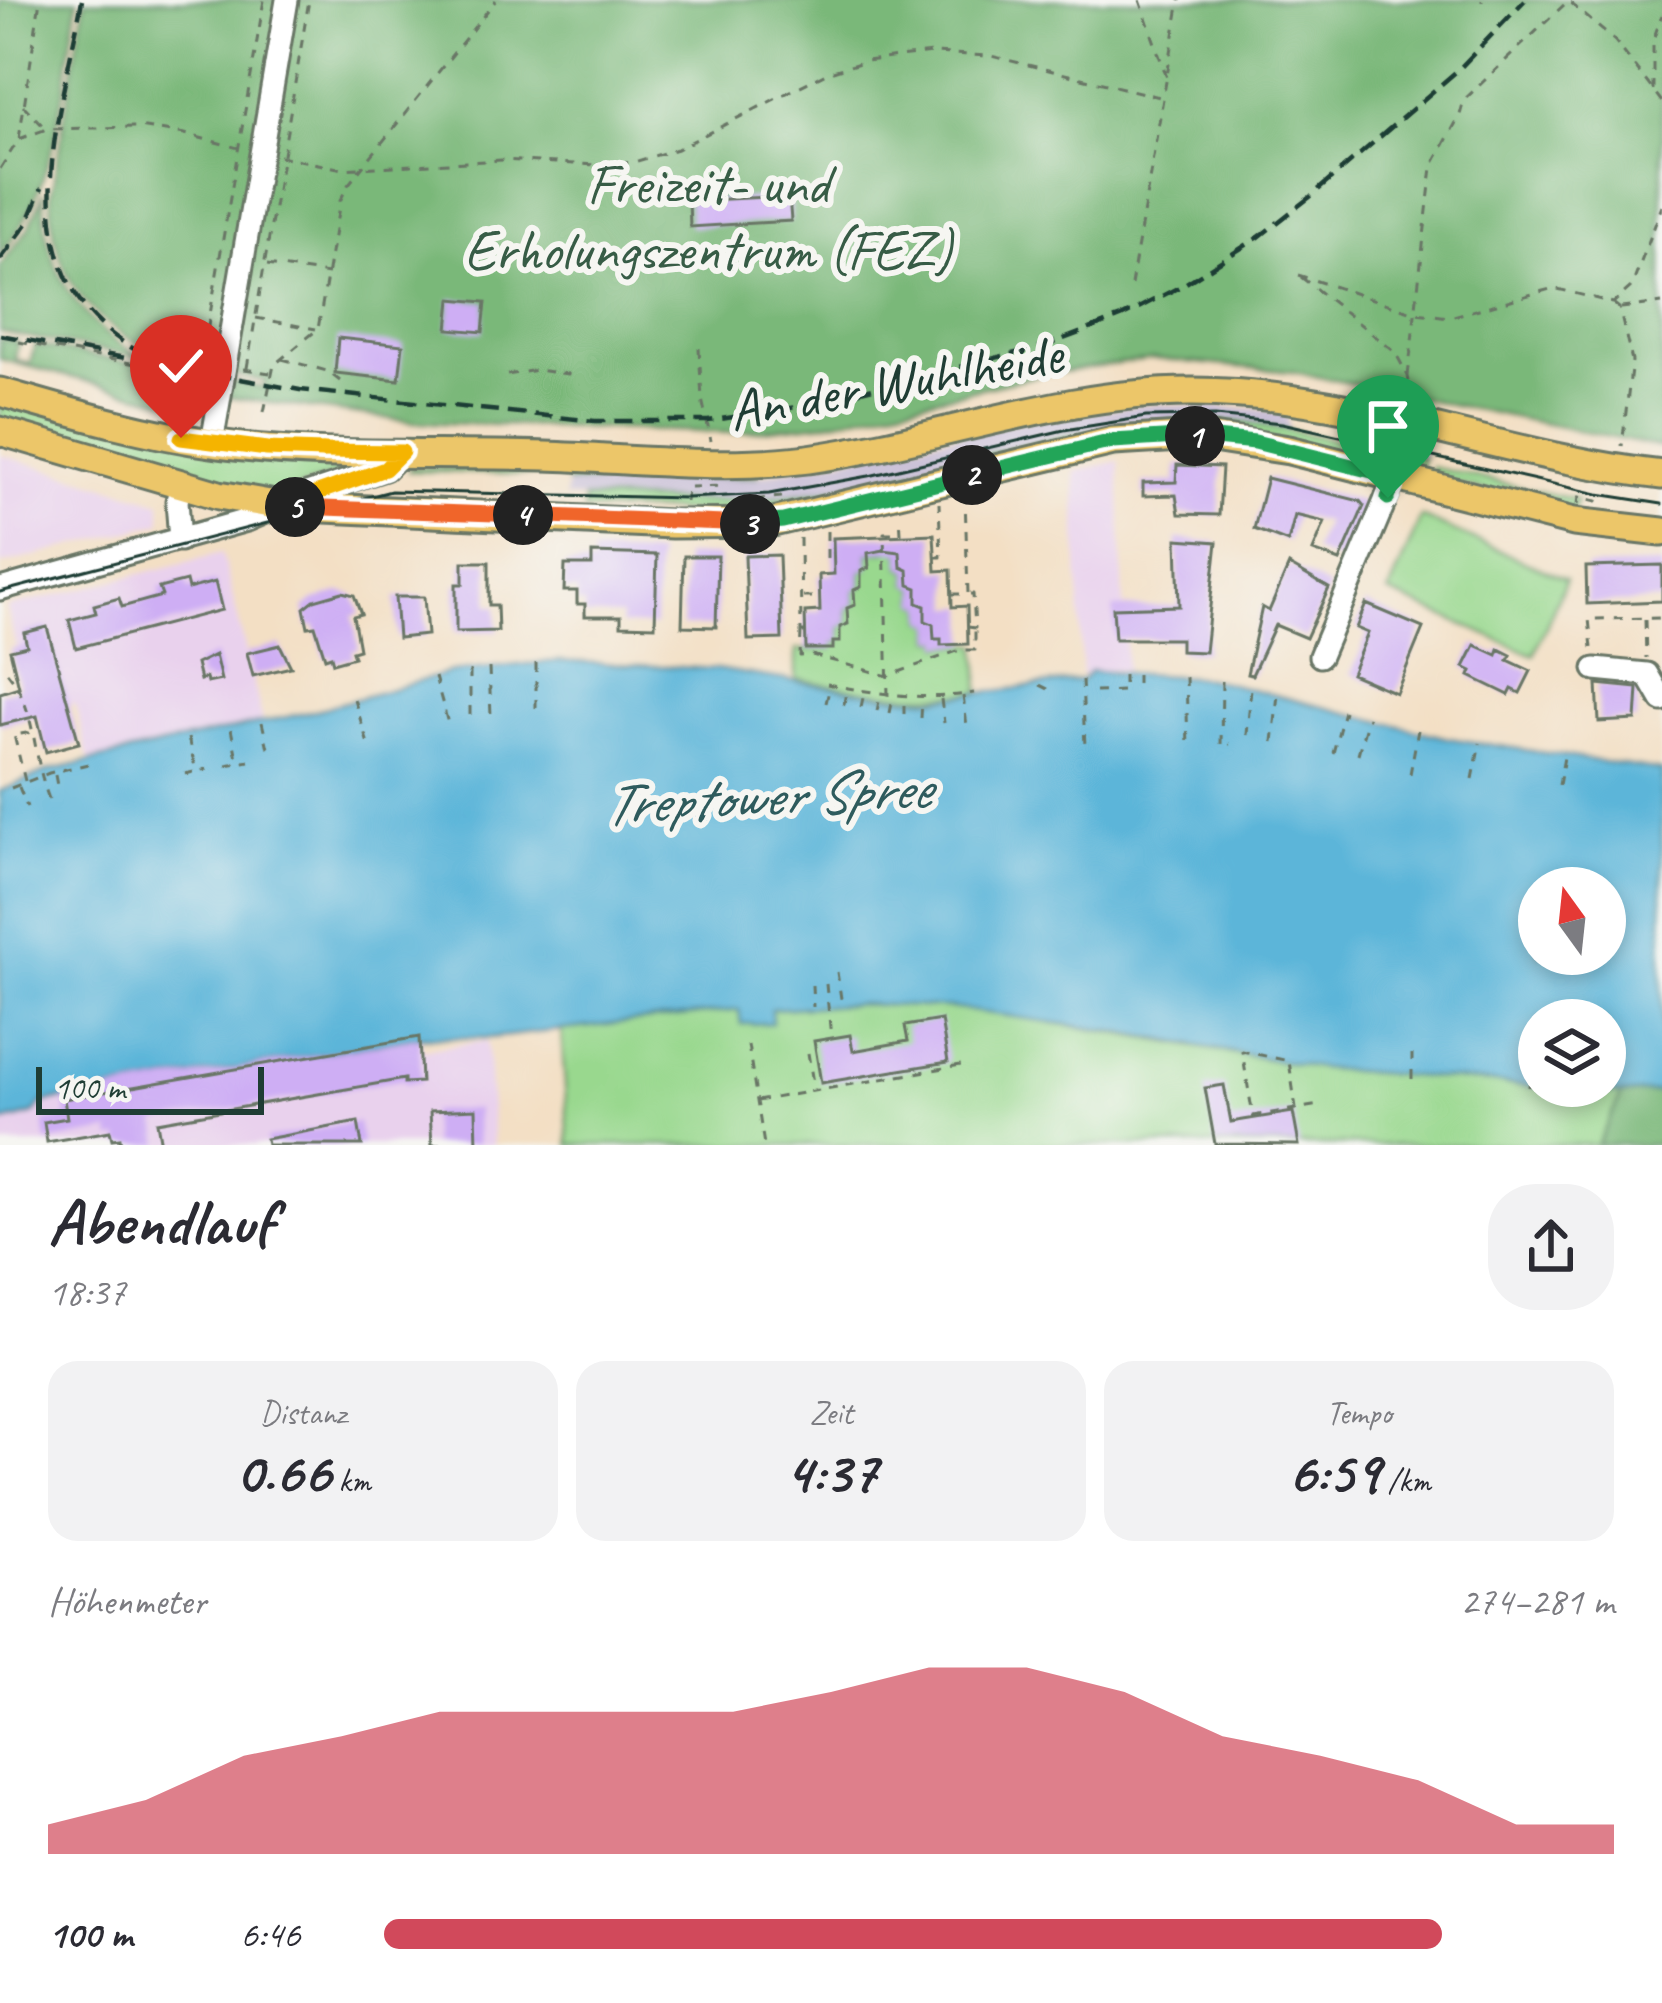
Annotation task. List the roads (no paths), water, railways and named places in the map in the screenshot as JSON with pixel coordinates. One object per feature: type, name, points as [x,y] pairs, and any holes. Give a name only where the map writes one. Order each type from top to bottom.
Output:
[{"type":"main road","name":"An der Wuhlheide","points":[[0,392],[88,417],[212,443],[267,449],[701,465],[773,462],[866,448],[1077,401],[1246,393],[1662,475]]},
{"type":"main road","name":"An der Wuhlheide","points":[[0,431],[181,484],[281,506],[673,524],[769,523],[1097,445],[1177,436],[1255,442],[1574,522],[1662,532]]},
{"type":"street","points":[[212,443],[232,372],[287,0]]},
{"type":"street","points":[[0,589],[180,540],[281,506],[385,469],[402,452]]},
{"type":"street","points":[[1320,656],[1396,477]]},
{"type":"street","points":[[180,540],[177,501],[181,484]]},
{"type":"street","points":[[1600,670],[1647,674],[1662,700]]},
{"type":"water","name":"Treptower Spree","points":[[558,661],[716,669],[933,699],[1082,680],[1090,671],[1207,678],[1448,738],[1662,771],[1662,1091],[1626,1094],[1626,999],[1518,999],[1518,1085],[1320,1068],[952,1008],[862,1004],[771,1009],[772,1023],[741,1024],[739,1010],[490,1038],[419,1037],[42,1103],[34,1114],[0,1123],[0,791],[48,771],[313,711],[452,672]]},
{"type":"tram line","points":[[0,592],[391,491],[686,498],[769,494],[869,476],[1064,430],[1146,417],[1215,416],[1282,423],[1662,504]]},
{"type":"railway","points":[[82,0],[54,148],[50,197],[55,243],[71,286],[100,324],[145,355]]},
{"type":"railway","points":[[0,335],[300,390],[595,421],[708,421],[796,407],[1048,345],[1121,317],[1183,285],[1259,237],[1310,197],[1459,69],[1525,0]]},
{"type":"railway","points":[[0,260],[27,224],[42,188]]},
{"type":"park label","name":"Freizeit- und Erholungszentrum (FEZ)","points":[[708,216]]}]
